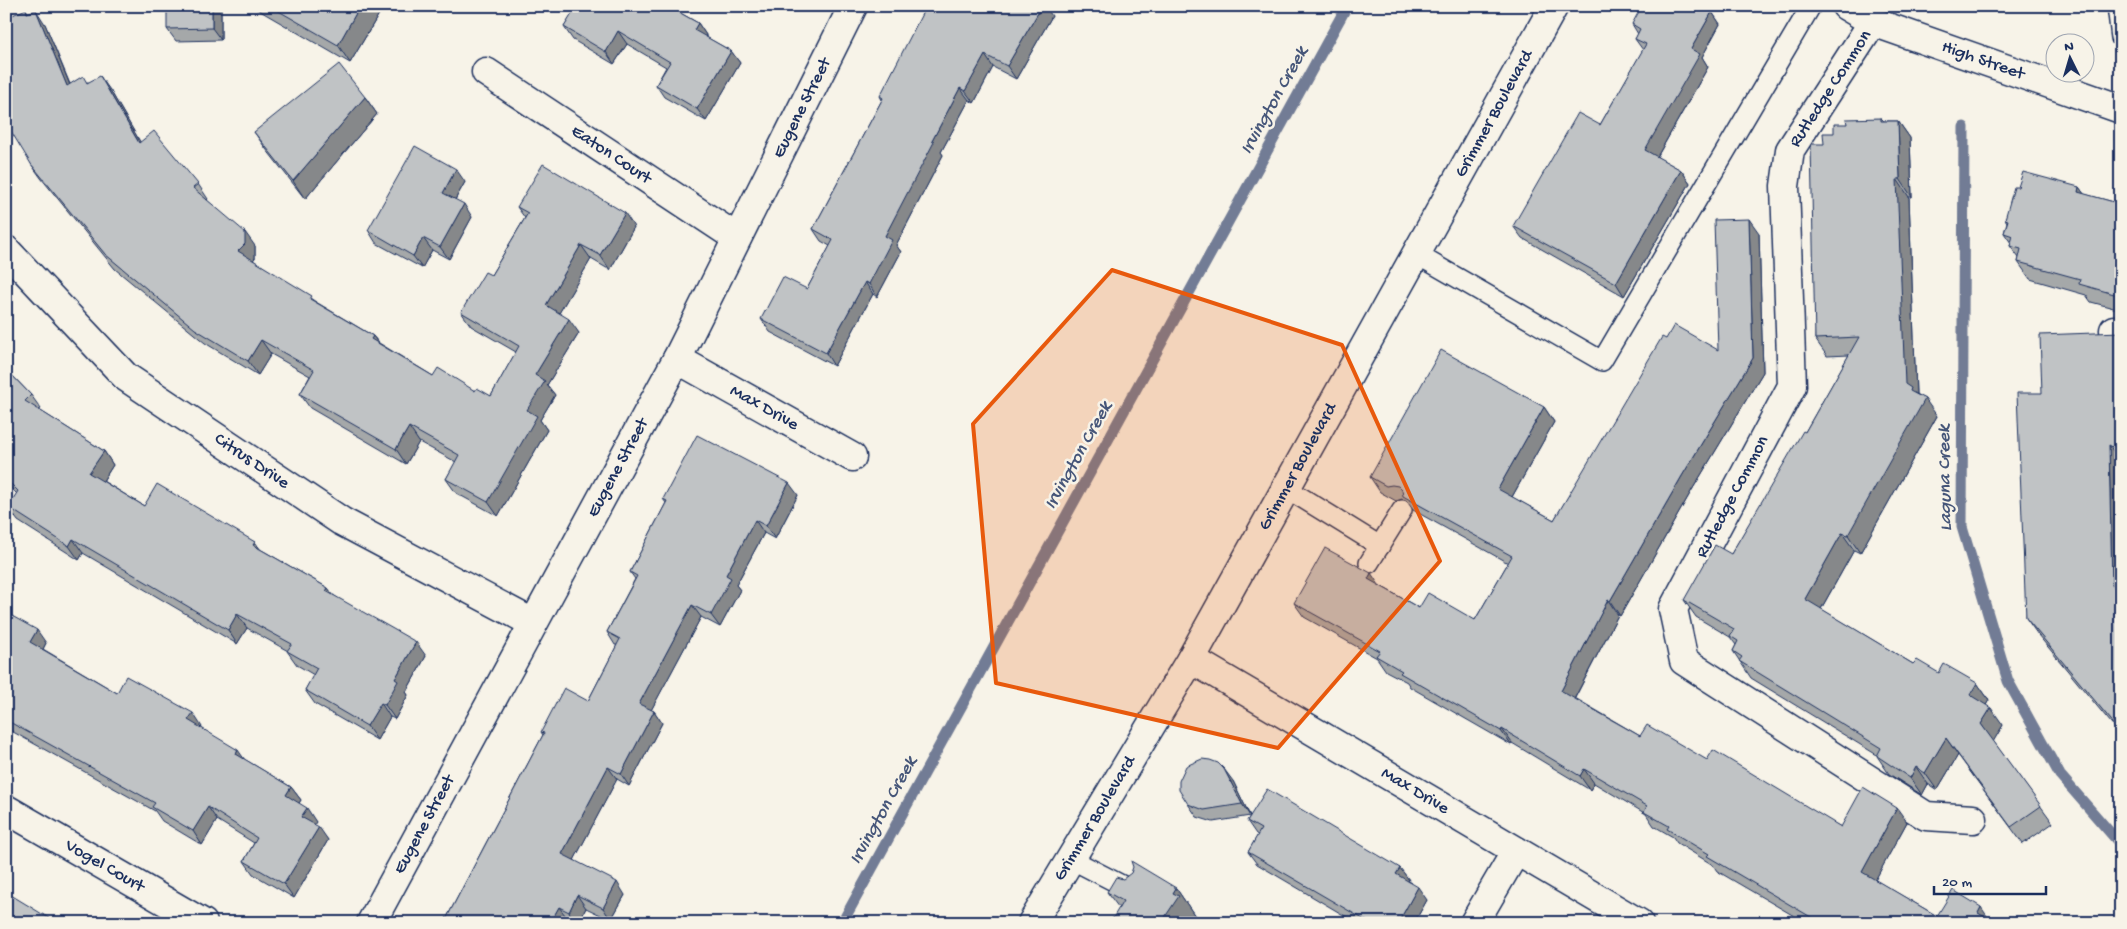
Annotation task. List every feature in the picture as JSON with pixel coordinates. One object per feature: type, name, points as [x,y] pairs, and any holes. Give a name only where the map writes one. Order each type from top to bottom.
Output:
[{"type":"street","name":"Eugene Street","points":[[371,923],[677,359],[853,6]]},
{"type":"street","name":"Grimmer Boulevard","points":[[1032,923],[1191,659],[1554,6]]},
{"type":"street","name":"High Street","points":[[1846,6],[1873,22],[2121,109]]},
{"type":"street","name":"Rutledge Common","points":[[1873,22],[1790,150],[1786,186],[1792,386],[1673,609],[1684,661],[1926,816],[1973,819]]},
{"type":"street","name":"Eaton Court","points":[[486,72],[737,238]]},
{"type":"street","name":"Citrus Drive","points":[[6,250],[126,377],[341,521],[534,623]]},
{"type":"street","name":"Max Drive","points":[[677,359],[852,456]]},
{"type":"street","name":"Max Drive","points":[[1191,659],[1639,923]]},
{"type":"street","name":"Vogel Court","points":[[6,809],[203,923]]},
{"type":"street","points":[[1474,923],[1516,850]]},
{"type":"lane","points":[[1416,254],[1602,361],[1811,6]]},
{"type":"lane","points":[[2117,6],[2121,38]]},
{"type":"lane","points":[[1286,488],[1380,546]]},
{"type":"lane","points":[[1369,564],[1402,510]]},
{"type":"lane","points":[[1071,859],[1140,895]]},
{"type":"highlighted area","points":[[1112,270],[1342,345],[1440,561],[1278,748],[996,683],[973,424]]},
{"type":"building","points":[[167,6],[212,6],[212,28],[167,29]]},
{"type":"building","points":[[270,6],[360,6],[338,45]]},
{"type":"building","points":[[570,6],[668,6],[698,23],[694,30],[731,51],[697,109],[656,85],[670,62],[618,31],[606,52],[564,27],[575,9]]},
{"type":"building","points":[[926,6],[1042,6],[1007,66],[985,55],[965,91],[960,88],[885,236],[892,240],[869,284],[865,282],[826,353],[761,319],[783,277],[807,289],[833,240],[813,229],[883,98],[880,96]]},
{"type":"building","points":[[1642,6],[1702,6],[1712,12],[1691,49],[1700,54],[1645,150],[1681,170],[1616,283],[1513,226],[1578,113],[1600,125],[1646,44],[1635,39],[1640,29],[1632,24]]},
{"type":"building","points":[[26,9],[27,13],[36,10],[67,86],[83,76],[87,83],[100,76],[139,143],[154,131],[198,184],[193,188],[245,232],[245,244],[238,251],[312,296],[310,299],[373,336],[371,339],[433,376],[438,368],[475,391],[477,388],[491,396],[519,346],[461,312],[485,272],[491,275],[528,213],[517,207],[543,164],[625,213],[600,255],[581,245],[546,305],[569,319],[535,375],[545,381],[527,410],[537,416],[488,502],[446,479],[459,455],[409,427],[396,449],[300,394],[314,370],[261,340],[248,361],[195,329],[105,254],[31,164],[6,123],[6,18]]},
{"type":"building","points":[[339,64],[365,97],[293,181],[254,132]]},
{"type":"building","points":[[1881,118],[1881,121],[1898,121],[1900,179],[1897,179],[1905,384],[1911,388],[1910,391],[1925,399],[1848,535],[1842,533],[1805,599],[1913,664],[1917,660],[1939,673],[1944,664],[1977,683],[1970,695],[1991,708],[1981,724],[2041,806],[2011,827],[1946,738],[1925,773],[1916,767],[1910,778],[1877,756],[1881,748],[1739,661],[1742,657],[1733,651],[1738,641],[1730,636],[1734,629],[1684,600],[1715,545],[1731,554],[1803,431],[1805,432],[1859,337],[1815,339],[1811,144],[1824,144],[1823,133],[1834,133],[1834,124],[1847,124],[1846,119]]},
{"type":"building","points":[[415,146],[456,169],[443,193],[464,204],[440,247],[423,238],[413,256],[368,230]]},
{"type":"building","points":[[2023,172],[2079,187],[2078,192],[2121,204],[2121,296],[2079,284],[2080,279],[2018,262],[2021,249],[2010,246],[2013,236],[2004,233],[2008,220],[2005,219],[2014,187],[2018,187]]},
{"type":"building","points":[[1749,219],[1753,358],[1610,601],[1608,600],[1561,691],[1640,736],[1647,725],[1707,760],[1713,750],[1841,827],[1863,787],[1897,808],[1862,872],[1937,916],[1953,890],[1981,907],[1978,913],[1995,923],[1821,923],[1707,856],[1709,854],[1667,829],[1669,826],[1644,812],[1647,806],[1584,769],[1580,776],[1502,729],[1501,731],[1400,673],[1402,671],[1376,656],[1380,651],[1294,603],[1325,548],[1371,573],[1368,579],[1419,608],[1428,593],[1475,620],[1512,556],[1403,496],[1402,490],[1398,486],[1386,486],[1370,477],[1441,350],[1544,407],[1498,489],[1554,520],[1662,337],[1666,339],[1674,325],[1718,350],[1714,220]]},
{"type":"building","points":[[2121,332],[2121,452],[2109,445],[2112,585],[2121,596],[2121,732],[2026,618],[2017,393],[2042,393],[2040,335]]},
{"type":"building","points":[[6,369],[31,395],[25,401],[104,451],[89,473],[144,506],[157,484],[255,542],[253,545],[328,588],[326,591],[416,642],[395,679],[398,681],[385,705],[381,703],[367,726],[305,690],[317,668],[287,651],[292,644],[237,614],[228,630],[73,539],[69,546],[8,507],[18,491],[6,479]]},
{"type":"building","points":[[697,435],[789,483],[766,526],[755,520],[726,575],[731,578],[711,615],[692,605],[639,704],[654,711],[621,774],[608,767],[562,854],[617,882],[603,908],[577,895],[569,912],[559,907],[550,923],[444,923],[544,733],[541,732],[564,688],[588,701],[620,639],[607,632],[637,576],[630,572],[667,501],[663,499]]},
{"type":"building","points":[[12,616],[37,630],[30,642],[117,693],[126,676],[193,713],[188,720],[238,750],[236,754],[291,787],[286,795],[307,808],[301,817],[319,827],[284,884],[244,861],[257,838],[208,807],[193,831],[152,807],[155,803],[6,720],[6,625]]},
{"type":"building","points":[[1202,759],[1218,763],[1224,769],[1242,804],[1204,810],[1188,804],[1179,790],[1179,781],[1186,766]]},
{"type":"building","points":[[1267,789],[1400,868],[1396,874],[1418,887],[1398,923],[1370,923],[1248,852],[1261,829],[1247,821]]},
{"type":"building","points":[[1131,861],[1176,888],[1173,893],[1179,896],[1165,917],[1175,923],[1110,923],[1123,901],[1107,892],[1116,877],[1123,879],[1131,873],[1133,867]]},
{"type":"building","points":[[6,892],[52,920],[51,923],[6,923]]},
{"type":"waterway","name":"Irvington Creek","points":[[842,923],[1347,6]]},
{"type":"waterway","name":"Laguna Creek","points":[[1964,127],[1962,527],[2008,681],[2060,775],[2121,845]]}]
